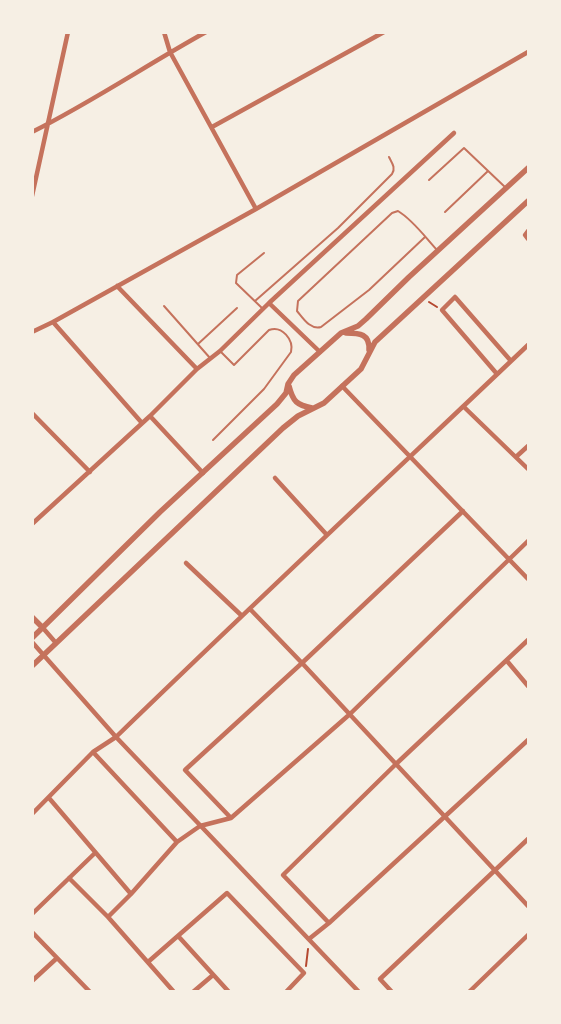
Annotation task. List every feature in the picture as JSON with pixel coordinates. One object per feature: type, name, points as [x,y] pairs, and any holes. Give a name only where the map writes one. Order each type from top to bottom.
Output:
[{"type":"street","points":[[32,196],[68,32]]},
{"type":"street","points":[[164,32],[170,52],[256,209]]},
{"type":"street","points":[[32,132],[115,87],[170,52],[206,32]]},
{"type":"street","points":[[212,127],[384,32]]},
{"type":"street","points":[[32,332],[256,209],[528,52]]},
{"type":"street","points":[[32,524],[150,416],[197,369],[220,351],[269,303],[454,133]]},
{"type":"street","points":[[32,638],[203,472],[277,404],[286,393],[288,384],[294,375],[341,333],[358,326],[366,319],[528,168]]},
{"type":"street","points":[[32,666],[283,428],[298,416],[324,403],[361,368],[375,342],[528,201]]},
{"type":"street","points":[[528,231],[525,235],[528,239]]},
{"type":"street","points":[[116,286],[197,369]]},
{"type":"street","points":[[497,374],[442,310],[455,297],[511,361]]},
{"type":"street","points":[[269,303],[320,352]]},
{"type":"street","points":[[52,322],[142,423]]},
{"type":"street","points":[[341,333],[359,332],[366,337],[369,344],[369,355]]},
{"type":"street","points":[[32,814],[93,752],[116,737],[241,615],[464,407],[528,344]]},
{"type":"street","points":[[288,384],[292,397],[300,406],[313,408]]},
{"type":"street","points":[[342,386],[528,579]]},
{"type":"street","points":[[464,407],[517,456],[528,469]]},
{"type":"street","points":[[32,412],[90,472]]},
{"type":"street","points":[[150,416],[203,472]]},
{"type":"street","points":[[517,456],[528,446]]},
{"type":"street","points":[[275,478],[328,535]]},
{"type":"street","points":[[231,818],[185,770],[463,511]]},
{"type":"street","points":[[32,515],[37,520]]},
{"type":"street","points":[[108,917],[177,842],[200,826],[231,818],[350,714],[528,541]]},
{"type":"street","points":[[186,563],[241,615]]},
{"type":"street","points":[[250,608],[528,906]]},
{"type":"street","points":[[32,617],[56,643]]},
{"type":"street","points":[[329,923],[283,875],[396,764],[528,640]]},
{"type":"street","points":[[32,642],[116,737],[359,992]]},
{"type":"street","points":[[507,661],[528,686]]},
{"type":"street","points":[[309,940],[528,740]]},
{"type":"street","points":[[93,752],[177,842]]},
{"type":"street","points":[[49,798],[131,894]]},
{"type":"street","points":[[392,992],[380,979],[528,840]]},
{"type":"street","points":[[32,914],[95,853]]},
{"type":"street","points":[[69,878],[108,917],[174,992]]},
{"type":"street","points":[[148,962],[179,937],[227,893],[304,973],[286,992]]},
{"type":"street","points":[[32,932],[90,992]]},
{"type":"street","points":[[470,992],[528,935]]},
{"type":"street","points":[[179,937],[229,992]]},
{"type":"street","points":[[32,980],[57,958]]},
{"type":"street","points":[[193,992],[213,975]]},
{"type":"lane","points":[[429,180],[464,148],[506,188]]},
{"type":"lane","points":[[255,302],[338,228],[392,174],[394,171],[389,157]]},
{"type":"lane","points":[[445,212],[488,171]]},
{"type":"lane","points":[[425,238],[369,290],[321,327],[312,327],[297,311],[298,301],[392,213],[398,211],[403,214],[438,252]]},
{"type":"lane","points":[[263,309],[236,283],[235,279],[237,275],[264,253]]},
{"type":"lane","points":[[164,306],[211,359]]},
{"type":"lane","points":[[198,344],[237,308]]},
{"type":"lane","points":[[213,440],[264,389],[291,352],[292,346],[290,340],[280,329],[274,328],[269,330],[234,365],[220,351]]},
{"type":"path","points":[[422,298],[442,310]]},
{"type":"path","points":[[304,973],[308,958],[309,940]]}]
